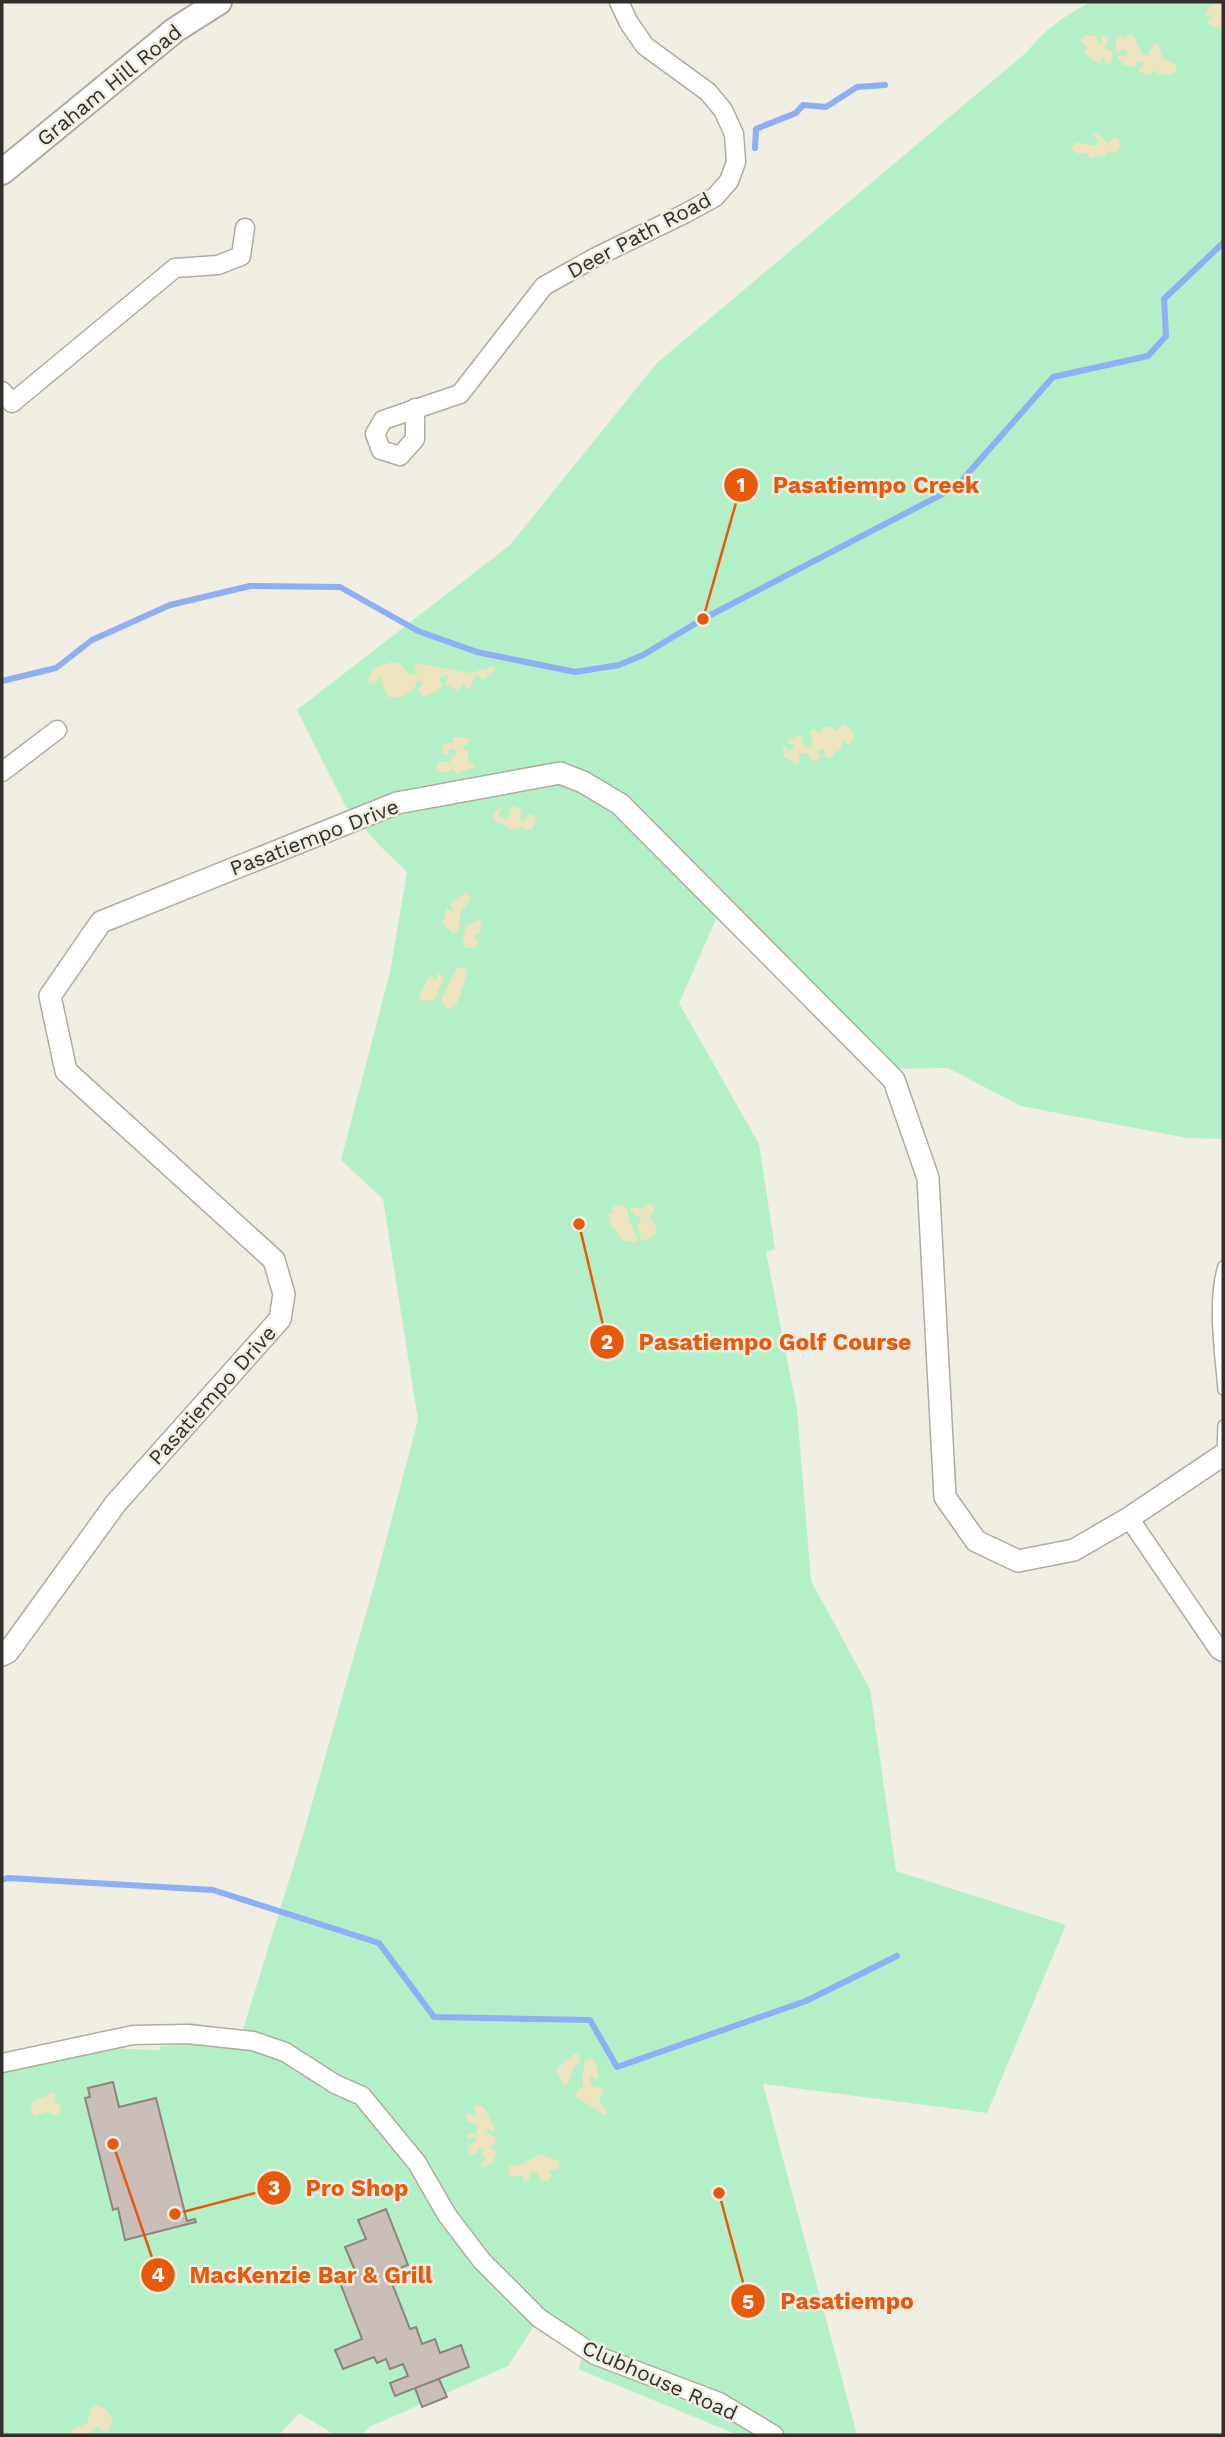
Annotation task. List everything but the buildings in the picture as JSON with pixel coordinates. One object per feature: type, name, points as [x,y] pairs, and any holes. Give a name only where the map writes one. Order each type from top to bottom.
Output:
[{"type":"main road","name":"Graham Hill Road","points":[[2,172],[175,30],[219,2]]},
{"type":"street","name":"Deer Path Road","points":[[415,408],[460,394],[544,286],[715,197],[729,181],[736,162],[734,134],[723,110],[708,92],[645,46],[619,2]]},
{"type":"street","points":[[2,391],[12,403],[175,268],[218,265],[241,256],[245,228]]},
{"type":"street","points":[[2,772],[57,730]]},
{"type":"street","name":"Pasatiempo Drive","points":[[2,1655],[8,1652],[116,1503],[280,1319],[284,1294],[274,1260],[66,1071],[50,996],[101,922],[397,803],[561,773],[583,782],[620,804],[894,1080],[928,1178],[945,1497],[975,1541],[1018,1561],[1074,1550],[1129,1518],[1223,1456]]},
{"type":"street","points":[[1129,1518],[1219,1650],[1223,1652]]},
{"type":"street","name":"Clubhouse Road","points":[[2,2063],[133,2035],[187,2034],[253,2041],[285,2052],[335,2084],[362,2096],[416,2163],[447,2216],[482,2261],[539,2318],[595,2355],[719,2402],[774,2435]]},
{"type":"lane","points":[[1223,1266],[1219,1278],[1218,1341],[1223,1390]]},
{"type":"lane","points":[[1223,1425],[1223,1456]]},
{"type":"green space","points":[[1092,2],[1223,2],[1223,1139],[1187,1138],[1021,1106],[948,1068],[874,1069],[720,910],[679,1003],[759,1144],[775,1249],[766,1252],[797,1410],[811,1581],[870,1689],[896,1871],[1066,1925],[987,2113],[763,2084],[857,2435],[738,2435],[578,2369],[588,2344],[539,2318],[508,2366],[369,2427],[362,2435],[335,2435],[299,2413],[279,2435],[2,2435],[2,2065],[103,2048],[160,2050],[160,2046],[188,2045],[189,2022],[242,2033],[303,1835],[418,1420],[383,1199],[341,1160],[390,972],[407,872],[346,807],[297,710],[510,545],[657,363],[1028,51],[1057,23]]},
{"type":"sand","points":[[1217,3],[1223,6],[1221,27],[1213,27],[1207,22],[1212,18],[1211,13],[1208,17],[1204,16],[1210,6]]},
{"type":"sand","points":[[1086,35],[1096,36],[1099,45],[1102,42],[1100,35],[1109,37],[1105,47],[1111,51],[1113,57],[1109,63],[1105,63],[1104,56],[1099,64],[1084,53],[1088,48],[1080,40]]},
{"type":"sand","points":[[1127,35],[1133,35],[1143,55],[1148,55],[1154,44],[1158,44],[1163,59],[1176,64],[1176,71],[1171,75],[1158,74],[1156,70],[1148,75],[1138,71],[1143,62],[1135,62],[1135,67],[1123,65],[1117,56],[1126,56],[1128,53],[1123,48],[1118,53],[1115,51],[1117,37],[1121,36],[1125,40]]},
{"type":"sand","points":[[1098,133],[1108,144],[1114,137],[1119,140],[1120,146],[1116,153],[1108,151],[1104,157],[1096,155],[1092,159],[1087,157],[1089,153],[1077,153],[1071,148],[1076,142],[1097,146],[1097,139],[1092,134]]},
{"type":"sand","points":[[392,662],[399,663],[410,675],[418,673],[414,665],[420,664],[470,673],[494,666],[495,670],[483,680],[478,675],[474,676],[471,688],[467,689],[464,684],[458,691],[445,684],[447,674],[444,677],[439,676],[442,686],[435,692],[423,696],[418,690],[423,684],[420,680],[416,682],[415,688],[401,697],[388,697],[382,684],[382,676],[378,677],[376,683],[370,684],[368,680],[373,668]]},
{"type":"sand","points":[[843,725],[850,728],[854,737],[851,743],[848,744],[845,740],[842,742],[842,750],[836,751],[830,759],[826,757],[823,748],[817,751],[821,756],[816,761],[810,760],[809,755],[799,754],[800,763],[797,765],[783,756],[785,752],[782,746],[788,750],[794,749],[794,745],[788,743],[788,740],[799,735],[803,737],[802,742],[807,748],[811,748],[813,740],[810,732],[813,729],[821,733],[822,727],[830,727],[836,731]]},
{"type":"sand","points":[[453,737],[469,738],[468,744],[462,747],[468,750],[468,759],[475,767],[456,774],[453,768],[446,773],[435,770],[439,762],[450,762],[457,754],[455,749],[450,749],[448,755],[444,755],[442,751],[444,744],[453,742]]},
{"type":"sand","points":[[515,806],[521,810],[520,821],[526,820],[528,814],[535,816],[532,829],[521,827],[510,830],[504,824],[494,821],[494,813],[499,808],[503,808],[498,814],[504,820],[508,819],[511,807]]},
{"type":"sand","points":[[467,892],[470,899],[460,914],[459,930],[453,933],[442,924],[447,908],[452,912],[451,902]]},
{"type":"sand","points":[[479,920],[482,922],[480,933],[475,934],[478,940],[476,948],[465,948],[463,938],[466,925]]},
{"type":"sand","points":[[457,967],[467,970],[457,1003],[449,1009],[442,1003],[442,998]]},
{"type":"sand","points":[[439,973],[444,978],[434,1000],[421,1001],[419,995],[428,978],[432,976],[435,980]]},
{"type":"sand","points":[[650,1203],[655,1207],[650,1218],[656,1227],[656,1233],[646,1241],[641,1239],[637,1225],[641,1221],[640,1216],[635,1216],[630,1209],[643,1209]]},
{"type":"sand","points":[[613,1205],[627,1208],[629,1221],[638,1238],[636,1243],[621,1240],[618,1232],[610,1225],[608,1215],[615,1214]]},
{"type":"sand","points":[[574,2054],[578,2054],[581,2062],[574,2066],[567,2085],[563,2085],[556,2069]]},
{"type":"sand","points":[[593,2059],[598,2076],[597,2080],[590,2076],[591,2083],[604,2090],[599,2100],[607,2112],[606,2116],[576,2097],[577,2091],[583,2087],[585,2060]]},
{"type":"sand","points":[[51,2092],[56,2094],[54,2101],[60,2105],[61,2112],[34,2116],[31,2107],[33,2102]]},
{"type":"sand","points":[[479,2105],[485,2109],[495,2130],[494,2133],[489,2129],[485,2130],[495,2138],[495,2144],[489,2146],[496,2153],[493,2162],[485,2167],[481,2166],[481,2163],[486,2161],[485,2157],[480,2156],[484,2150],[482,2148],[479,2148],[476,2155],[468,2154],[468,2146],[477,2141],[474,2137],[467,2139],[467,2135],[476,2134],[478,2128],[467,2122],[466,2115],[477,2114],[474,2106]]},
{"type":"sand","points":[[539,2154],[560,2161],[558,2170],[549,2170],[552,2175],[548,2181],[541,2181],[537,2173],[530,2172],[529,2180],[524,2182],[523,2175],[516,2177],[508,2172],[510,2166],[520,2165]]},
{"type":"sand","points":[[97,2405],[107,2410],[113,2421],[108,2432],[102,2431],[98,2426],[89,2435],[71,2435],[72,2430],[87,2423],[91,2408]]},
{"type":"waterway","points":[[755,148],[756,129],[796,113],[803,105],[826,107],[857,87],[885,85]]},
{"type":"waterway","points":[[2,681],[56,668],[92,640],[170,605],[250,586],[340,587],[418,631],[477,652],[575,672],[619,665],[643,655],[703,619],[956,487],[1053,377],[1148,356],[1166,336],[1164,299],[1223,243]]},
{"type":"waterway","points":[[2,1880],[8,1878],[213,1890],[379,1943],[434,2017],[590,2020],[617,2067],[806,2001],[897,1956]]},
{"type":"place","name":"Pasatiempo Creek","points":[[703,619]]},
{"type":"place","name":"Pasatiempo Golf Course","points":[[579,1224]]},
{"type":"place","name":"MacKenzie Bar & Grill","points":[[113,2144]]},
{"type":"place","name":"Pasatiempo","points":[[719,2193]]},
{"type":"place","name":"Pro Shop","points":[[175,2214]]}]
